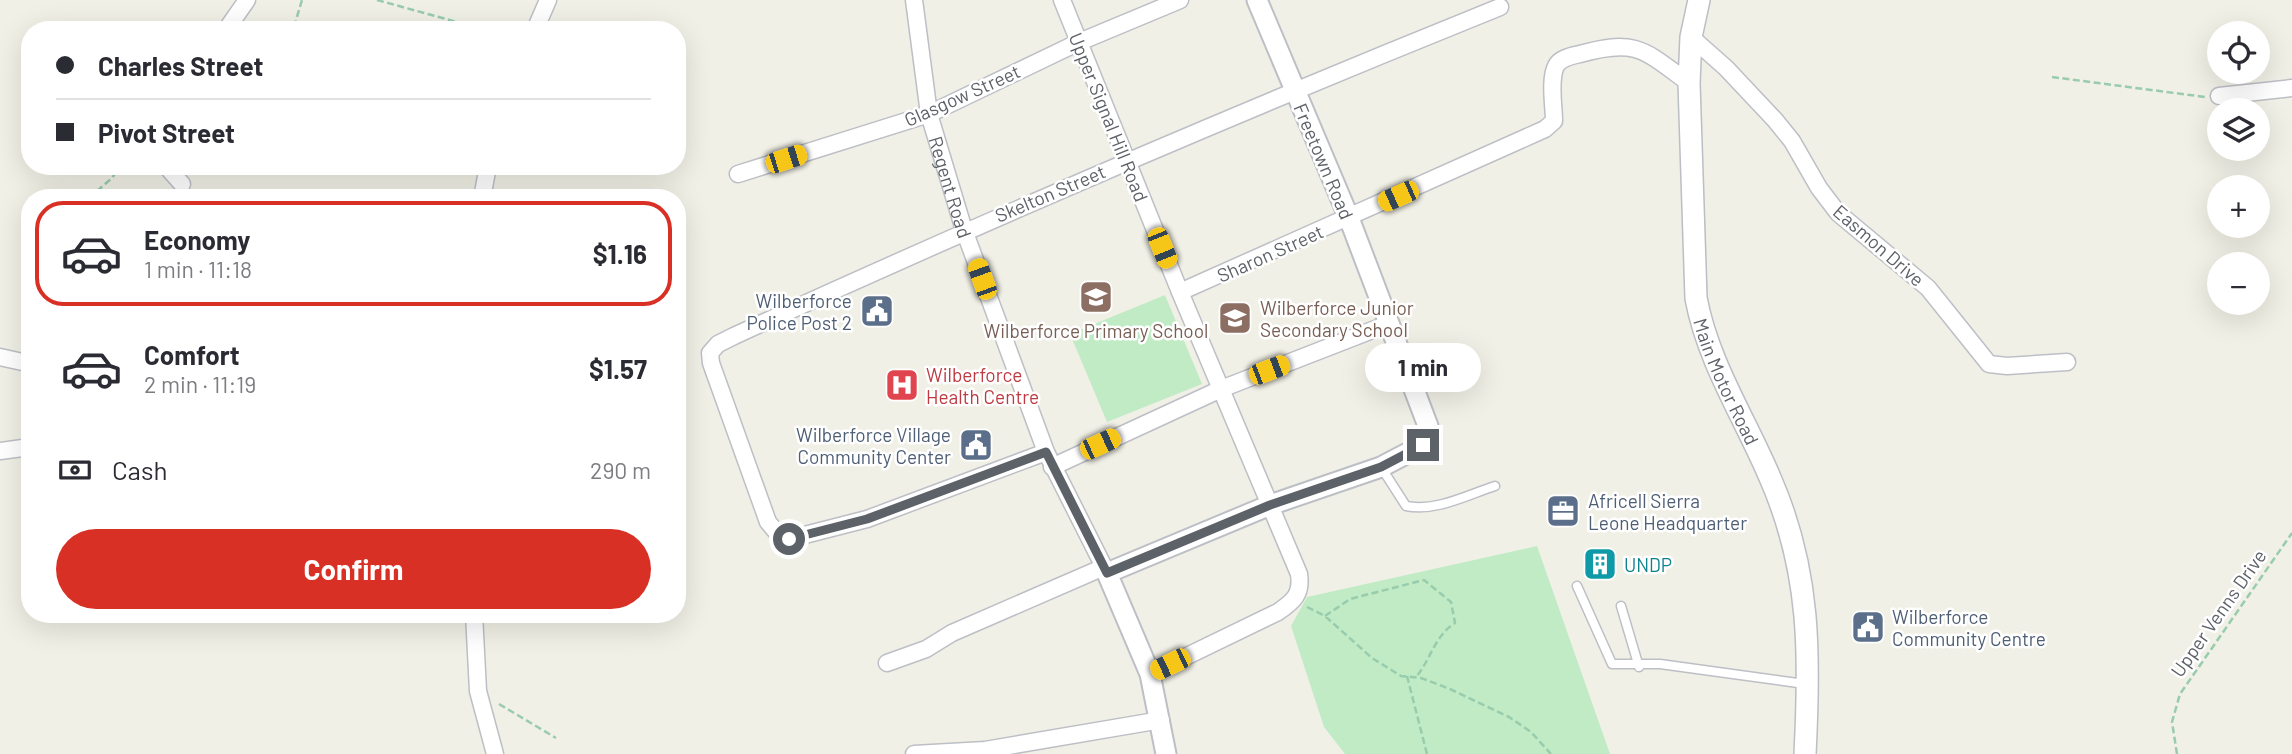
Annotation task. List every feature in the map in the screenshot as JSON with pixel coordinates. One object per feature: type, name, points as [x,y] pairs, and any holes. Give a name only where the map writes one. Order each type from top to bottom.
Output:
[{"type":"main road","name":"Main Motor Road","points":[[1699,0],[1691,37],[1689,83],[1696,298],[1702,331],[1772,481],[1791,532],[1803,581],[1808,685],[1805,754]]},
{"type":"street","points":[[232,21],[247,0]]},
{"type":"street","points":[[539,21],[548,0]]},
{"type":"street","name":"Regent Road","points":[[914,0],[929,114],[964,230],[1049,459],[1105,570],[1150,674],[1166,754]]},
{"type":"street","name":"Upper Signal Hill Road","points":[[1062,0],[1077,43],[1299,574],[1301,588],[1295,600]]},
{"type":"street","name":"Glasgow Street","points":[[738,174],[929,114],[1077,43],[1180,0]]},
{"type":"street","name":"Freetown Road","points":[[1257,0],[1349,218],[1428,426],[1429,436],[1423,445],[1381,467]]},
{"type":"street","name":"Skelton Street","points":[[1049,459],[867,519],[803,538],[789,539],[778,534],[768,522],[711,363],[710,352],[718,344],[734,336],[964,230],[1294,90],[1500,7]]},
{"type":"street","name":"Easmon Drive","points":[[1691,37],[1726,68],[1783,130],[1819,188],[1839,213],[1928,288],[1989,364],[2007,366],[2067,362]]},
{"type":"street","name":"Sharon Street","points":[[1180,292],[1545,129],[1554,121],[1554,70],[1558,62],[1567,57],[1608,46],[1626,45],[1651,55],[1689,83]]},
{"type":"street","points":[[2218,96],[2292,88]]},
{"type":"street","points":[[174,175],[182,184]]},
{"type":"street","points":[[1049,459],[1388,324]]},
{"type":"street","points":[[0,358],[21,362]]},
{"type":"street","points":[[0,451],[21,448]]},
{"type":"street","points":[[887,663],[926,649],[952,633],[1105,570],[1270,505],[1381,467]]},
{"type":"street","points":[[1150,674],[1278,612],[1295,600]]},
{"type":"street","points":[[474,623],[478,691],[495,754]]},
{"type":"street","points":[[914,754],[985,750],[1161,720]]},
{"type":"lane","points":[[1381,467],[1406,506],[1415,508],[1435,506],[1495,486]]},
{"type":"lane","points":[[1577,586],[1612,664],[1639,667],[1660,664],[1808,685]]},
{"type":"lane","points":[[1620,606],[1639,667]]},
{"type":"path","points":[[296,21],[302,0]]},
{"type":"path","points":[[377,0],[453,21]]},
{"type":"path","points":[[2052,77],[2129,89],[2184,92],[2198,97],[2218,96]]},
{"type":"path","points":[[99,189],[114,175]]},
{"type":"path","name":"Upper Venns Drive","points":[[2177,754],[2172,722],[2180,694],[2292,533]]},
{"type":"path","points":[[1325,616],[1350,599],[1424,580],[1451,602],[1455,623],[1430,652],[1428,663],[1416,677]]},
{"type":"path","points":[[1295,600],[1325,616],[1372,659],[1407,676],[1450,689],[1509,717],[1531,732],[1551,754]]},
{"type":"path","points":[[1407,676],[1427,754]]},
{"type":"path","points":[[478,691],[556,738]]},
{"type":"green space","points":[[1165,295],[1202,384],[1107,422],[1070,334]]},
{"type":"green space","points":[[1537,546],[1610,754],[1345,754],[1324,727],[1291,626],[1307,597]]},
{"type":"place","name":"Wilberforce Primary School","points":[[1096,297]]},
{"type":"place","name":"Wilberforce Police Post 2","points":[[877,311]]},
{"type":"place","name":"Wilberforce Junior Secondary School","points":[[1235,318]]},
{"type":"place","name":"Wilberforce Health Centre","points":[[902,385]]},
{"type":"place","name":"Wilberforce Village Community Center","points":[[976,445]]},
{"type":"place","name":"Africell Sierra Leone Headquarter","points":[[1563,511]]},
{"type":"place","name":"UNDP","points":[[1600,564]]},
{"type":"place","name":"Wilberforce Community Centre","points":[[1868,627]]},
{"type":"route","points":[[789,539],[803,538],[867,519],[1046,452],[1107,573],[1270,505],[1381,467],[1423,445]]}]
